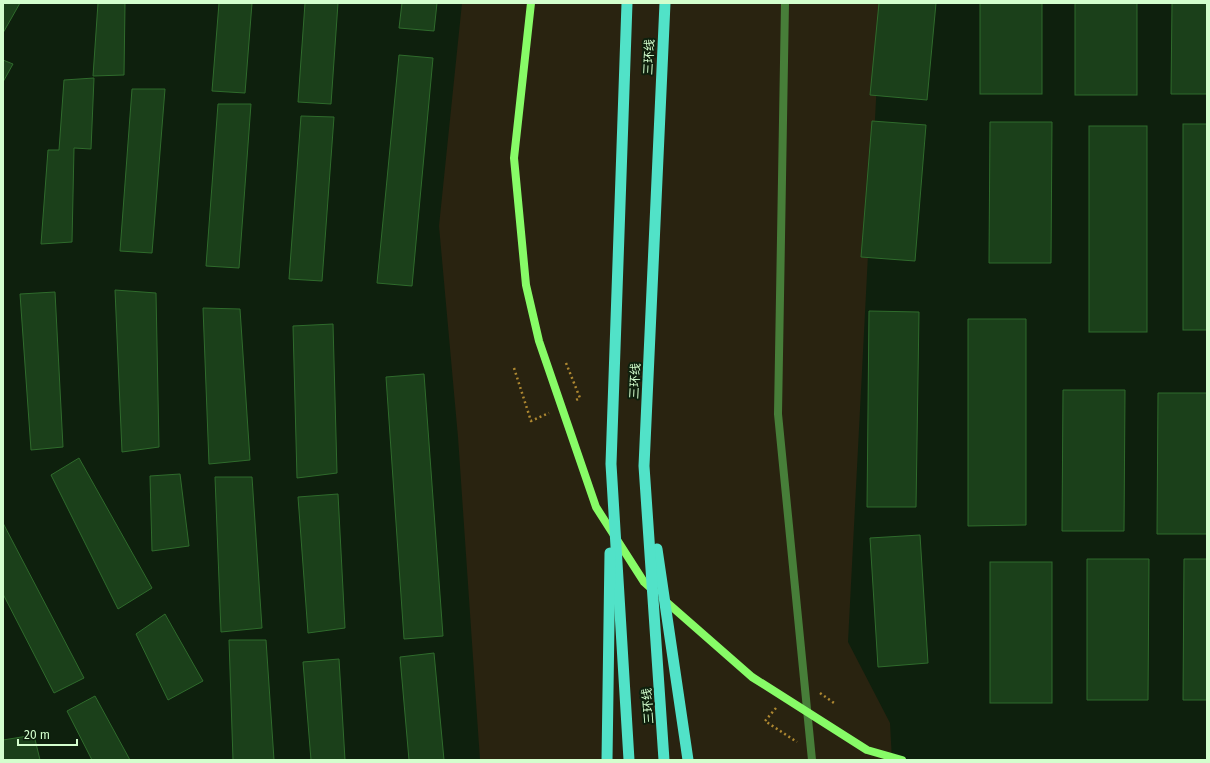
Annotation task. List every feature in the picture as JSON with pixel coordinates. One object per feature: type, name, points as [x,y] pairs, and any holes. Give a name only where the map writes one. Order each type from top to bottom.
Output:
[{"type":"highway","name":"三环线","points":[[627,3],[611,464],[629,760]]},
{"type":"highway","name":"三环线","points":[[664,760],[644,466],[665,3]]},
{"type":"highway","points":[[607,760],[611,464]]},
{"type":"highway","points":[[644,466],[688,760]]},
{"type":"main road","points":[[531,3],[514,158],[526,285],[539,341],[596,507],[644,582],[752,677],[867,750],[902,760]]},
{"type":"street","points":[[785,3],[778,414],[812,760]]},
{"type":"path","points":[[514,368],[531,421],[580,398],[566,364]]},
{"type":"path","points":[[784,698],[765,721],[800,744]]},
{"type":"shaded area","points":[[462,3],[881,3],[848,642],[890,723],[892,760],[480,760],[458,437],[439,226]]},
{"type":"building","points":[[3,3],[20,3],[3,33]]},
{"type":"building","points":[[98,3],[125,3],[124,75],[93,76]]},
{"type":"building","points":[[219,3],[252,3],[245,93],[212,91]]},
{"type":"building","points":[[305,3],[338,3],[331,104],[298,102]]},
{"type":"building","points":[[402,3],[437,3],[434,31],[399,28]]},
{"type":"building","points":[[879,3],[936,3],[927,100],[870,95]]},
{"type":"building","points":[[980,3],[1042,3],[1042,94],[980,94]]},
{"type":"building","points":[[1075,3],[1137,3],[1137,95],[1075,95]]},
{"type":"building","points":[[1172,3],[1207,3],[1207,94],[1171,94]]},
{"type":"building","points":[[399,55],[433,58],[412,286],[377,283]]},
{"type":"building","points":[[3,60],[13,64],[3,82]]},
{"type":"building","points":[[94,78],[91,149],[74,148],[72,242],[41,244],[48,150],[59,150],[64,80]]},
{"type":"building","points":[[132,89],[165,89],[152,253],[120,251]]},
{"type":"building","points":[[218,104],[251,104],[239,268],[206,266]]},
{"type":"building","points":[[301,116],[334,117],[322,281],[289,279]]},
{"type":"building","points":[[872,121],[926,125],[915,261],[861,257]]},
{"type":"building","points":[[990,122],[1052,122],[1051,263],[989,263]]},
{"type":"building","points":[[1183,124],[1207,124],[1207,330],[1183,330]]},
{"type":"building","points":[[1089,126],[1147,126],[1147,332],[1089,332]]},
{"type":"building","points":[[115,290],[156,293],[159,447],[122,452]]},
{"type":"building","points":[[55,292],[63,447],[31,450],[20,294]]},
{"type":"building","points":[[203,308],[240,309],[250,460],[209,464]]},
{"type":"building","points":[[869,311],[919,312],[916,507],[867,507]]},
{"type":"building","points":[[968,319],[1026,319],[1026,525],[968,526]]},
{"type":"building","points":[[333,324],[337,473],[297,478],[293,326]]},
{"type":"building","points":[[424,374],[443,636],[404,639],[386,377]]},
{"type":"building","points":[[1063,390],[1125,390],[1124,531],[1062,531]]},
{"type":"building","points":[[1158,393],[1207,393],[1207,534],[1157,534]]},
{"type":"building","points":[[79,458],[152,588],[118,609],[51,475]]},
{"type":"building","points":[[180,474],[189,546],[152,551],[150,476]]},
{"type":"building","points":[[215,477],[252,477],[262,628],[221,632]]},
{"type":"building","points":[[338,494],[345,628],[308,633],[298,497]]},
{"type":"building","points":[[3,523],[84,678],[54,693],[3,594]]},
{"type":"building","points":[[920,535],[928,663],[878,667],[870,538]]},
{"type":"building","points":[[1087,559],[1149,559],[1148,700],[1087,700]]},
{"type":"building","points":[[1184,559],[1207,559],[1207,700],[1183,700]]},
{"type":"building","points":[[990,562],[1052,562],[1052,703],[990,703]]},
{"type":"building","points":[[165,614],[203,681],[168,700],[136,634]]},
{"type":"building","points":[[229,640],[266,640],[274,760],[233,760]]},
{"type":"building","points":[[434,653],[444,760],[409,760],[400,657]]},
{"type":"building","points":[[339,659],[345,760],[311,760],[303,662]]},
{"type":"building","points":[[95,696],[130,760],[92,760],[67,711]]},
{"type":"building","points":[[34,735],[40,760],[3,760],[3,740]]}]
